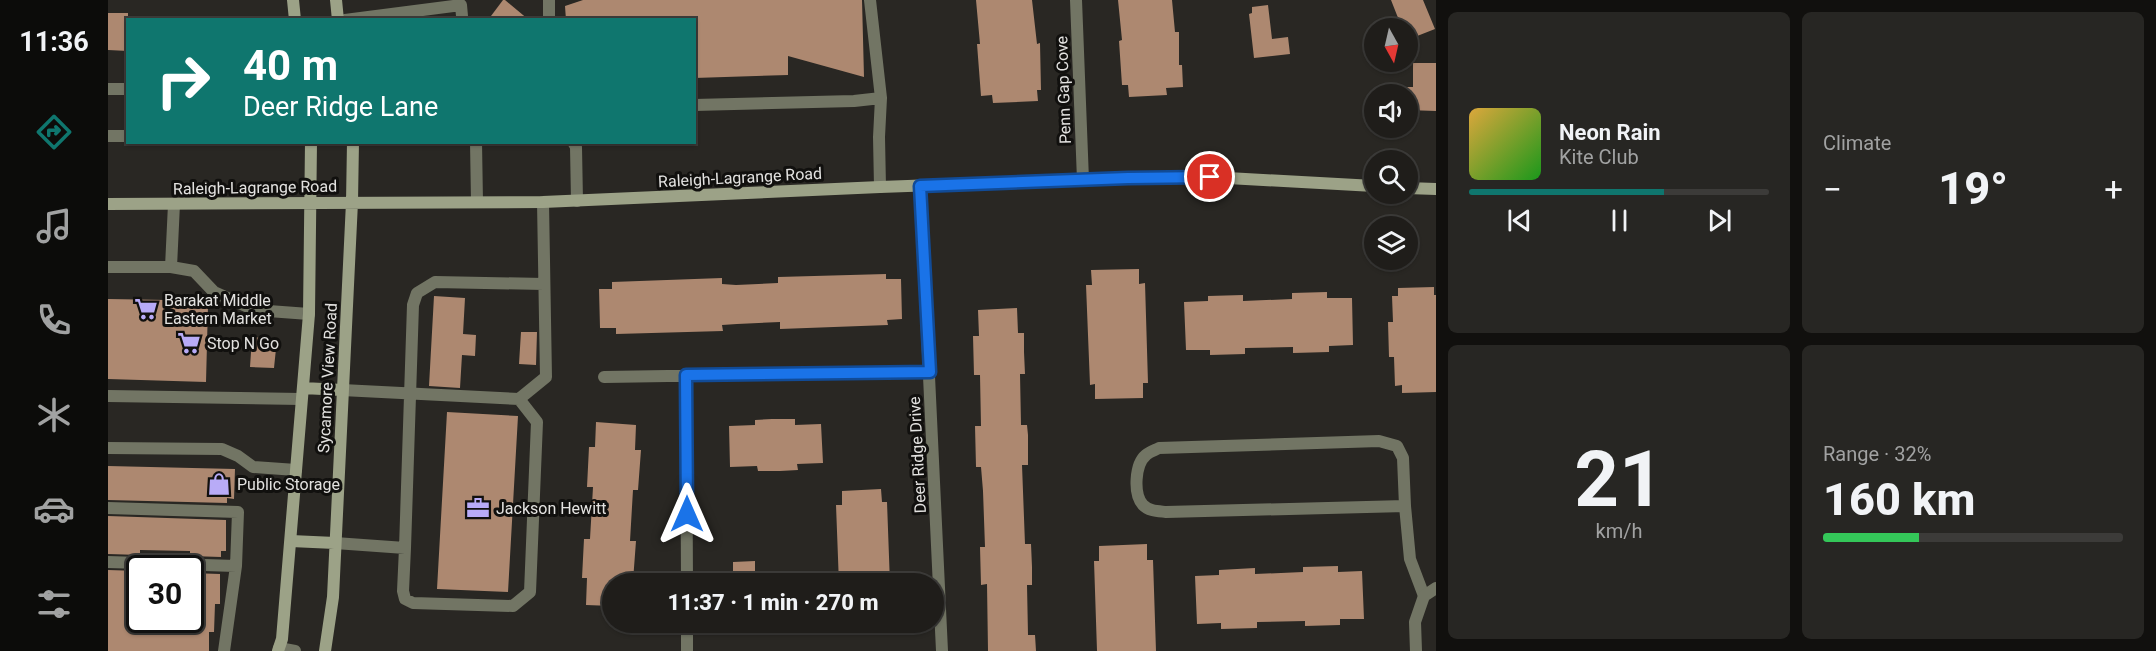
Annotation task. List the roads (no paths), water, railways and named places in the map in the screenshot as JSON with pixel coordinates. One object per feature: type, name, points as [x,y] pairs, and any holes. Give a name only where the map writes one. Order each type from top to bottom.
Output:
[{"type":"main road","points":[[293,0],[295,18]]},
{"type":"main road","points":[[336,0],[339,18]]},
{"type":"main road","name":"Sycamore View Road","points":[[279,650],[291,542],[309,314],[311,144]]},
{"type":"main road","name":"Sycamore View Road","points":[[325,651],[333,597],[353,144]]},
{"type":"main road","name":"Raleigh-Lagrange Road","points":[[108,204],[543,202],[880,187],[1210,177],[1364,185]]},
{"type":"main road","points":[[1418,188],[1436,189]]},
{"type":"main road","points":[[302,393],[342,390]]},
{"type":"main road","points":[[291,542],[335,543]]},
{"type":"street","points":[[549,0],[549,18]]},
{"type":"street","points":[[870,0],[881,98],[880,187]]},
{"type":"street","name":"Penn Gap Cove","points":[[1076,0],[1083,180]]},
{"type":"street","points":[[386,17],[461,5],[462,16]]},
{"type":"street","points":[[108,89],[126,89]]},
{"type":"street","points":[[696,105],[854,101],[881,98]]},
{"type":"street","points":[[108,135],[126,136]]},
{"type":"street","points":[[476,144],[477,202]]},
{"type":"street","points":[[574,144],[577,201]]},
{"type":"street","name":"Deer Ridge Drive","points":[[920,186],[942,651]]},
{"type":"street","points":[[342,390],[519,399],[546,377],[543,202]]},
{"type":"street","points":[[171,267],[174,204]]},
{"type":"street","points":[[108,267],[171,267],[194,271],[214,292],[255,310],[309,314]]},
{"type":"street","points":[[519,399],[537,422],[530,592],[513,606],[413,603],[405,599],[402,591],[413,305],[417,293],[435,282],[544,284]]},
{"type":"street","points":[[604,377],[930,372]]},
{"type":"street","points":[[686,375],[687,573]]},
{"type":"street","points":[[108,396],[302,393]]},
{"type":"street","points":[[1405,506],[1166,512],[1151,510],[1142,503],[1138,492],[1138,468],[1146,455],[1159,448],[1379,441],[1397,446],[1403,458],[1410,559],[1424,596]]},
{"type":"street","points":[[108,448],[222,449],[238,456],[253,467],[296,470]]},
{"type":"street","points":[[108,508],[238,512],[236,566],[224,651]]},
{"type":"street","points":[[335,543],[405,548]]},
{"type":"street","points":[[108,562],[236,566]]},
{"type":"street","points":[[1416,651],[1415,622],[1424,596],[1436,588]]},
{"type":"street","points":[[687,633],[687,651]]},
{"type":"street","points":[[279,650],[294,651]]},
{"type":"place","name":"Barakat Middle Eastern Market","points":[[146,309]]},
{"type":"place","name":"Stop N Go","points":[[189,343]]},
{"type":"place","name":"Public Storage","points":[[219,484]]},
{"type":"place","name":"Jackson Hewitt","points":[[478,508]]}]
